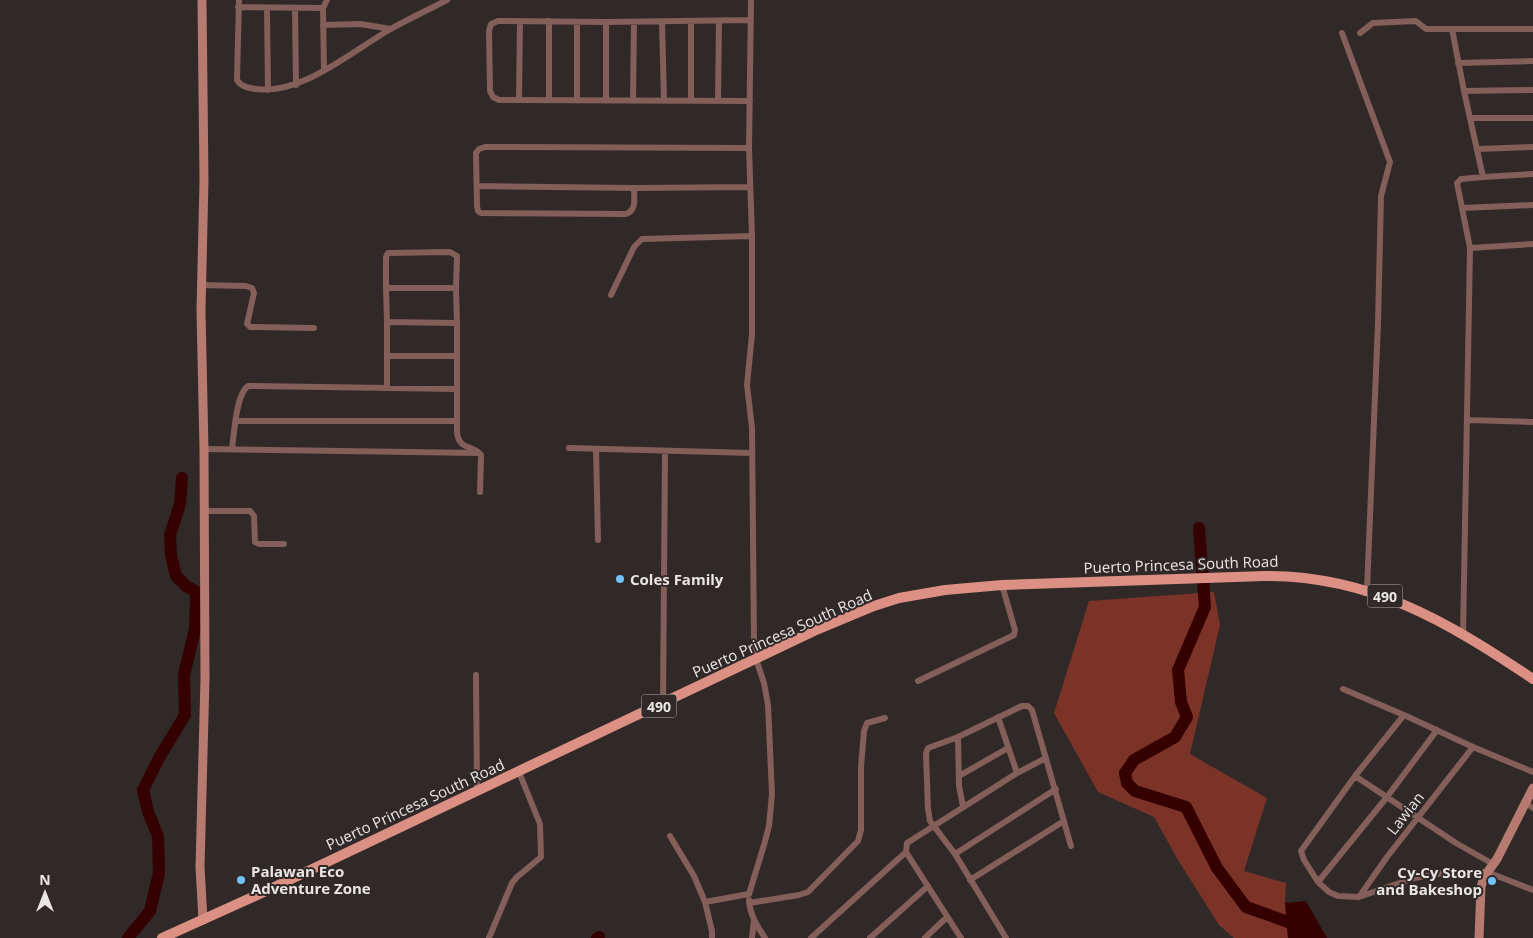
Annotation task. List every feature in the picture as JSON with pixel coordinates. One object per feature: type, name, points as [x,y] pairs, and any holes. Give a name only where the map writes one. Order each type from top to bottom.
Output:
[{"type":"main road","name":"Puerto Princesa South Road","points":[[162,938],[266,892],[852,614],[899,598],[945,590],[1002,585],[1295,576],[1327,580],[1367,590],[1408,605],[1447,625],[1531,675]]},
{"type":"street","points":[[202,0],[204,180],[201,285],[205,511],[205,679],[200,867],[203,920]]},
{"type":"street","points":[[324,70],[322,8],[327,0]]},
{"type":"street","points":[[322,8],[267,8],[238,4],[238,83],[246,88],[268,90],[296,85],[391,29],[445,0]]},
{"type":"street","points":[[751,0],[749,148],[752,236],[752,334],[748,385],[752,428],[754,642],[756,660],[764,683],[768,705],[772,794],[769,826],[749,894],[749,903],[754,920],[765,938]]},
{"type":"street","points":[[267,8],[268,90]]},
{"type":"street","points":[[295,8],[296,85]]},
{"type":"street","points":[[750,101],[499,100],[491,95],[489,84],[489,31],[492,24],[498,21],[662,22],[751,20]]},
{"type":"street","points":[[519,100],[520,21]]},
{"type":"street","points":[[549,21],[549,100]]},
{"type":"street","points":[[691,21],[691,100]]},
{"type":"street","points":[[718,100],[719,21]]},
{"type":"street","points":[[1360,33],[1373,23],[1416,21],[1426,30],[1533,29]]},
{"type":"street","points":[[577,22],[577,101]]},
{"type":"street","points":[[606,22],[606,100]]},
{"type":"street","points":[[633,101],[634,22]]},
{"type":"street","points":[[662,22],[664,100]]},
{"type":"street","points":[[323,25],[366,25],[391,29]]},
{"type":"street","points":[[1452,29],[1483,177]]},
{"type":"street","points":[[1342,33],[1390,162],[1381,196],[1378,323],[1367,590]]},
{"type":"street","points":[[1458,63],[1533,61]]},
{"type":"street","points":[[1464,91],[1533,90]]},
{"type":"street","points":[[1470,118],[1533,118]]},
{"type":"street","points":[[634,188],[634,208],[626,214],[479,212],[477,209],[476,153],[481,147],[749,148]]},
{"type":"street","points":[[1477,149],[1533,147]]},
{"type":"street","points":[[1463,636],[1470,248],[1457,187],[1458,181],[1483,177],[1533,174]]},
{"type":"street","points":[[477,186],[750,187]]},
{"type":"street","points":[[1462,208],[1533,205]]},
{"type":"street","points":[[611,295],[634,247],[642,240],[752,236]]},
{"type":"street","points":[[1470,248],[1533,244]]},
{"type":"street","points":[[387,388],[387,254],[391,252],[450,252],[456,255],[457,258],[456,421],[458,438],[464,446],[480,453]]},
{"type":"street","points":[[201,285],[246,286],[252,288],[254,293],[247,324],[250,327],[314,328]]},
{"type":"street","points":[[386,288],[456,288]]},
{"type":"street","points":[[387,322],[457,322]]},
{"type":"street","points":[[387,356],[457,356]]},
{"type":"street","points":[[232,449],[243,391],[248,386],[457,389]]},
{"type":"street","points":[[1468,420],[1533,422]]},
{"type":"street","points":[[236,421],[456,421]]},
{"type":"street","points":[[569,448],[752,453]]},
{"type":"street","points":[[204,449],[480,453]]},
{"type":"street","points":[[596,449],[598,540]]},
{"type":"street","points":[[663,704],[665,452]]},
{"type":"street","points":[[480,453],[480,492]]},
{"type":"street","points":[[205,511],[250,512],[254,516],[255,542],[259,544],[284,544]]},
{"type":"street","points":[[918,682],[1014,635],[1015,630],[1002,585]]},
{"type":"street","points":[[476,675],[477,791]]},
{"type":"street","points":[[1343,689],[1404,714],[1473,747],[1533,772]]},
{"type":"street","points":[[1006,938],[955,854],[942,835],[932,826],[928,809],[927,750],[930,746],[958,737],[1022,706],[1030,707],[1056,789],[1071,846]]},
{"type":"street","points":[[1404,714],[1302,848],[1302,857],[1318,882],[1333,895],[1344,897],[1359,897],[1425,875],[1490,868]]},
{"type":"street","points":[[998,717],[1017,773]]},
{"type":"street","points":[[749,903],[808,892],[858,841],[861,830],[861,767],[864,731],[867,723],[885,718]]},
{"type":"street","points":[[1318,882],[1387,797],[1437,730]]},
{"type":"street","points":[[958,737],[959,791],[963,806]]},
{"type":"street","name":"Lawian","points":[[1359,897],[1387,857],[1473,747]]},
{"type":"street","points":[[958,776],[1008,748]]},
{"type":"street","points":[[961,938],[906,852],[908,841],[1017,773],[1046,758]]},
{"type":"street","points":[[489,938],[512,884],[517,877],[541,857],[540,824],[519,772]]},
{"type":"street","points":[[1355,776],[1490,868],[1533,890]]},
{"type":"street","points":[[1478,938],[1481,887],[1484,877],[1533,788]]},
{"type":"street","points":[[955,854],[1056,789]]},
{"type":"street","points":[[1524,802],[1533,808]]},
{"type":"street","points":[[970,880],[1064,821]]},
{"type":"street","points":[[670,836],[694,876],[705,902],[712,938]]},
{"type":"street","points":[[811,938],[906,852]]},
{"type":"street","points":[[870,938],[928,886]]},
{"type":"street","points":[[705,902],[749,894]]},
{"type":"street","points":[[925,938],[947,917]]},
{"type":"street","points":[[752,938],[754,920]]},
{"type":"shaded area","points":[[1214,592],[1220,625],[1190,754],[1267,798],[1244,871],[1286,883],[1285,903],[1288,938],[1234,938],[1219,925],[1178,860],[1154,817],[1098,792],[1054,713],[1089,601]]},
{"type":"shaded area","points":[[1306,901],[1327,938],[1288,938],[1285,903]]},
{"type":"waterway","points":[[128,938],[150,911],[159,873],[158,836],[148,812],[143,790],[159,758],[185,715],[184,675],[195,629],[196,598],[195,591],[186,586],[176,576],[171,555],[170,535],[180,504],[182,478]]},
{"type":"waterway","points":[[1199,528],[1205,607],[1178,670],[1181,702],[1187,717],[1175,737],[1134,760],[1125,773],[1127,783],[1135,791],[1186,807],[1217,868],[1246,907],[1308,929],[1309,938]]},
{"type":"place","name":"Coles Family","points":[[620,579]]},
{"type":"place","name":"Palawan Eco Adventure Zone","points":[[241,880]]},
{"type":"place","name":"Cy-Cy Store and Bakeshop","points":[[1492,881]]}]
